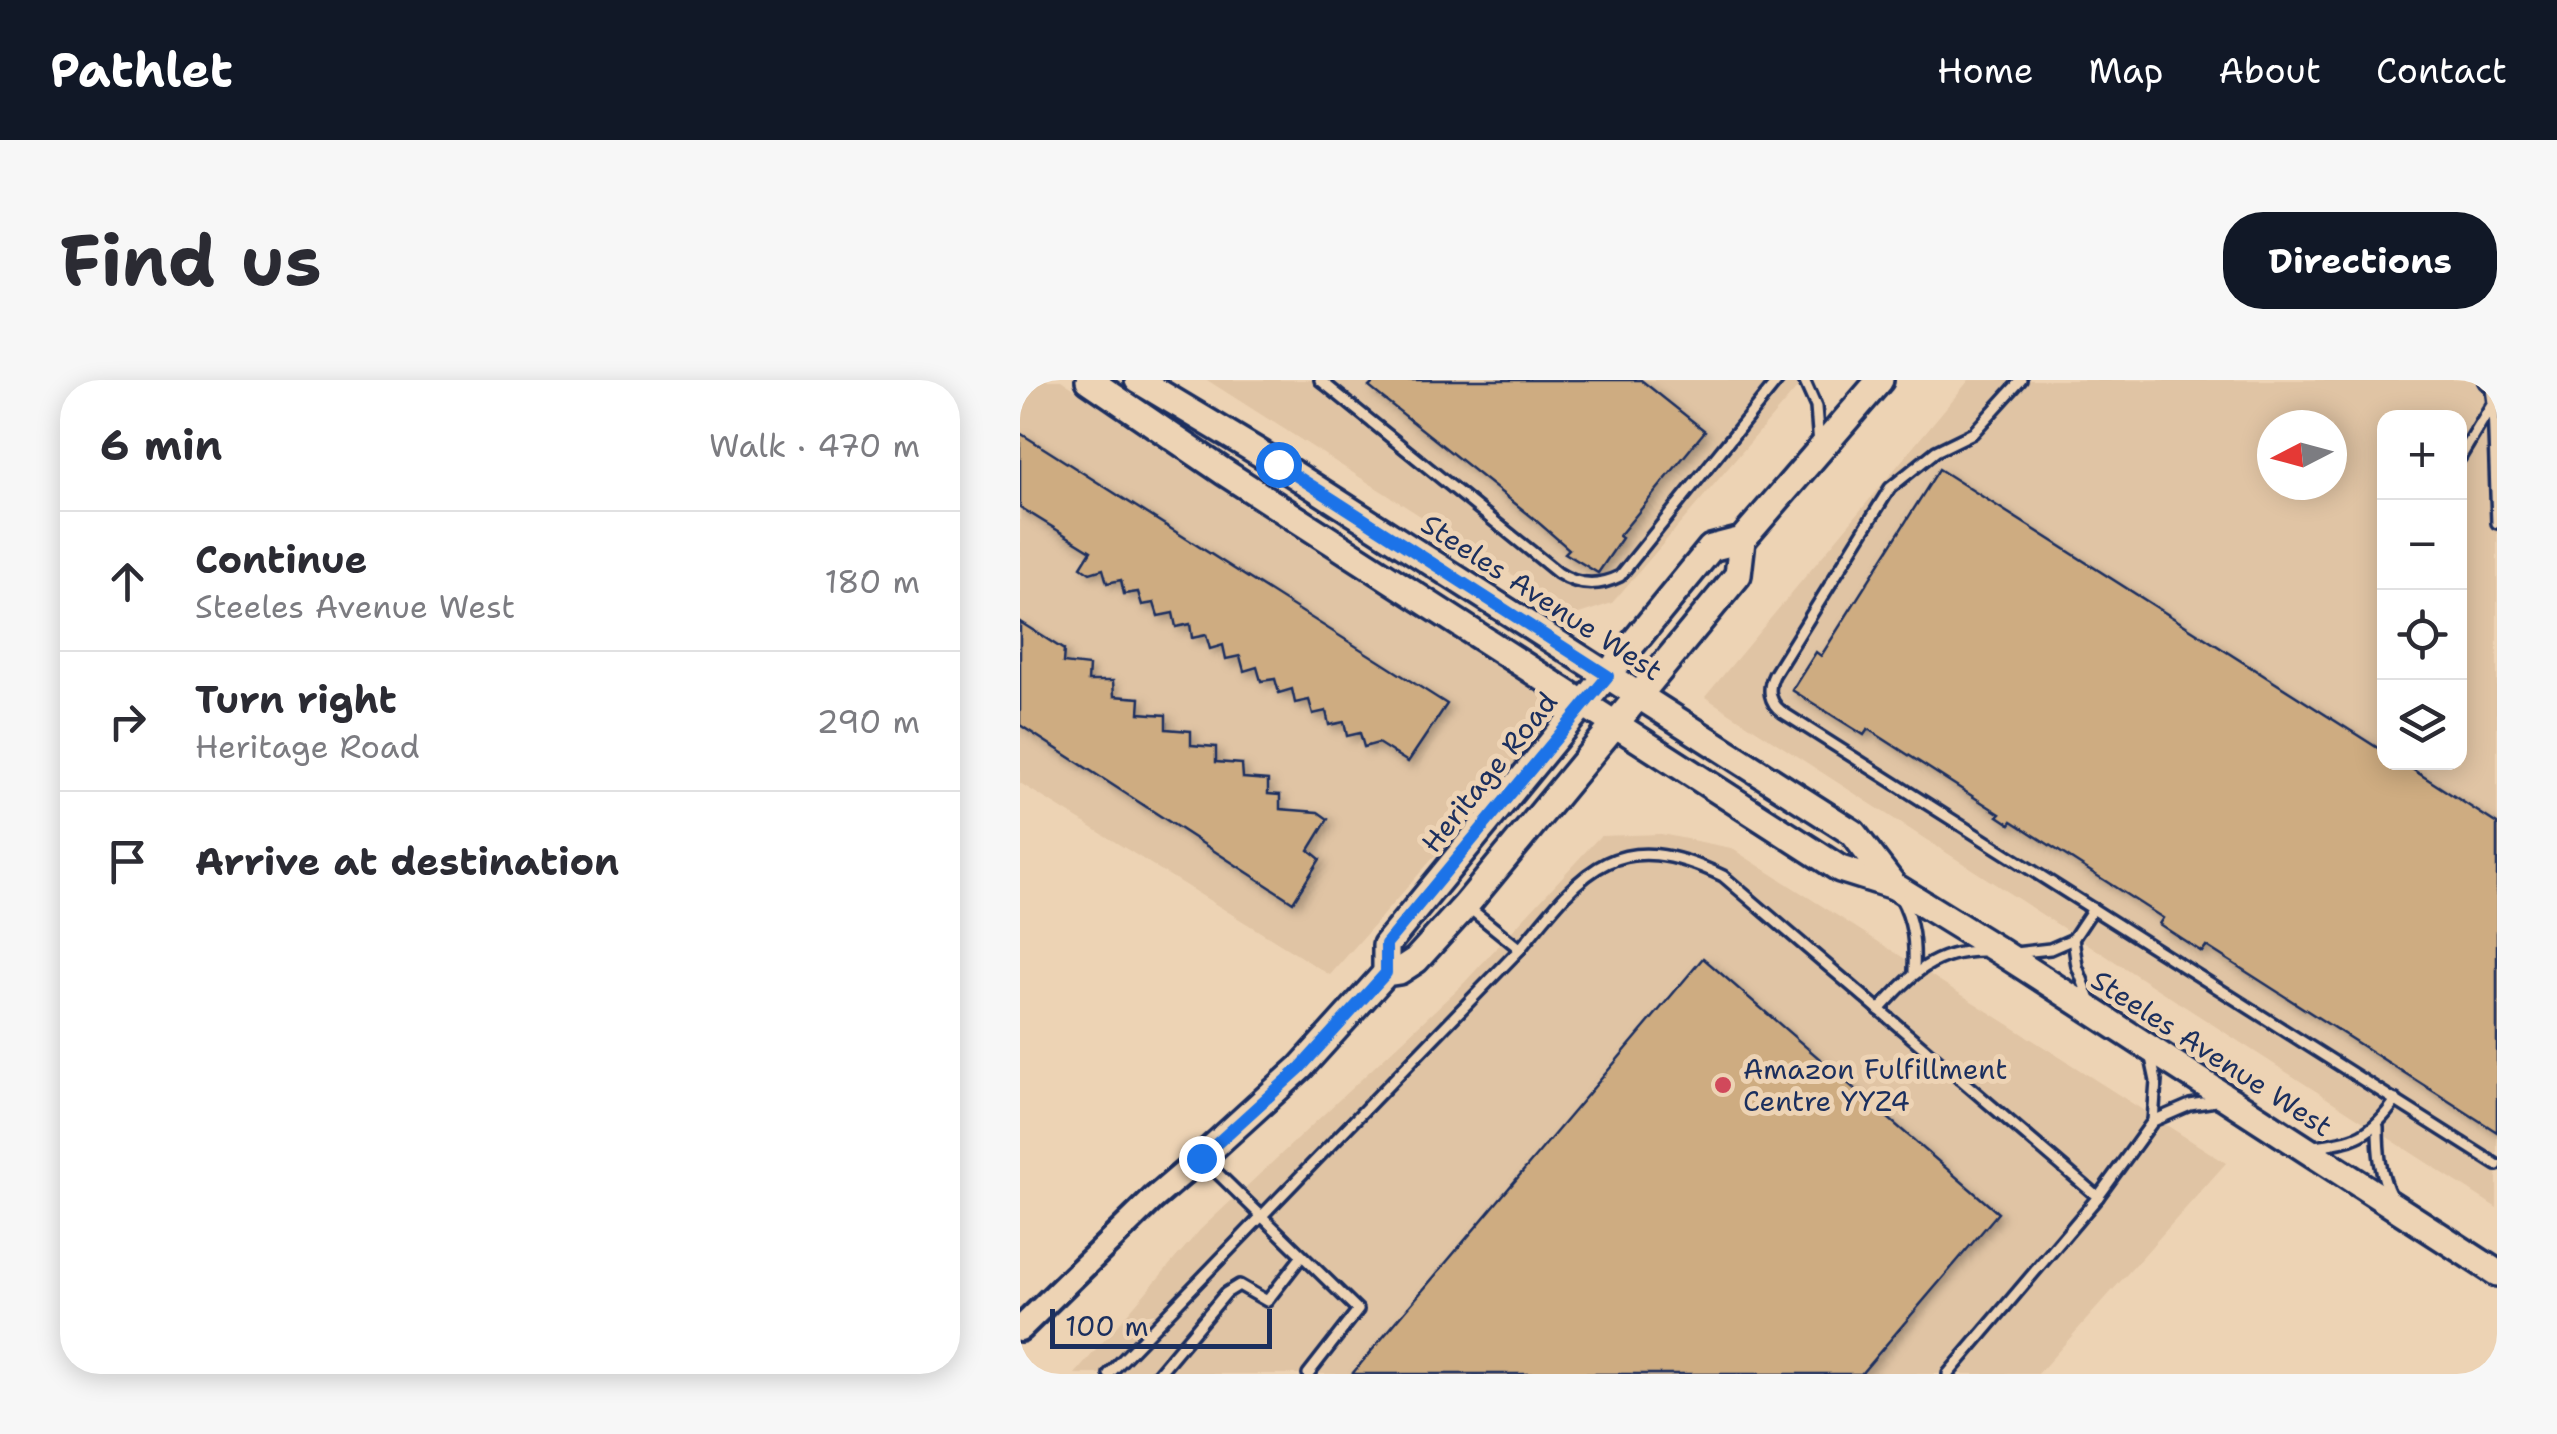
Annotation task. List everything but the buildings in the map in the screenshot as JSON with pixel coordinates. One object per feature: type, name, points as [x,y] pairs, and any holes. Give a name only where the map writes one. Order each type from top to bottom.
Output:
[{"type":"main road","name":"Steeles Avenue West","points":[[1089,380],[1240,482],[1840,869],[1894,886],[2497,1272]]},
{"type":"main road","name":"Steeles Avenue West","points":[[1138,380],[1278,464],[1853,833],[1894,886]]},
{"type":"main road","name":"Heritage Road","points":[[1201,1158],[1300,1068],[1386,973],[1408,968],[1466,906],[1738,575],[1742,540],[1880,380]]},
{"type":"main road","name":"Heritage Road","points":[[1386,973],[1386,944],[1710,548],[1742,540]]},
{"type":"street","name":"Heritage Road","points":[[1020,1329],[1152,1199],[1201,1158]]},
{"type":"lane","points":[[1320,380],[1558,573],[1572,582],[1592,584],[1620,576],[1778,380]]},
{"type":"lane","points":[[1804,380],[1816,407],[1819,450]]},
{"type":"lane","points":[[2021,380],[1973,433],[1936,451],[1890,488],[1774,674],[1770,692],[1773,703],[2497,1165]]},
{"type":"lane","points":[[2492,380],[2497,524]]},
{"type":"lane","points":[[2467,446],[2493,403]]},
{"type":"lane","points":[[1108,1374],[1520,949],[1580,878],[1626,854],[1688,859],[1723,876],[2098,1197]]},
{"type":"lane","points":[[1894,886],[1908,912],[1915,942],[1914,972]]},
{"type":"lane","points":[[1466,906],[1520,949]]},
{"type":"lane","points":[[1878,1010],[1914,972],[1956,953],[2026,954],[2050,950],[2074,939],[2092,909]]},
{"type":"lane","points":[[2074,939],[2077,966],[2099,1015]]},
{"type":"lane","points":[[2149,1047],[2156,1081],[2153,1121]]},
{"type":"lane","points":[[1948,1374],[2098,1197],[2153,1121],[2190,1105],[2228,1099]]},
{"type":"lane","points":[[2304,1147],[2354,1138],[2378,1127],[2396,1100]]},
{"type":"lane","points":[[2378,1127],[2378,1156],[2384,1183],[2397,1207]]},
{"type":"lane","points":[[1201,1158],[1358,1310],[1308,1374]]},
{"type":"lane","points":[[1158,1374],[1226,1294],[1239,1285],[1267,1301],[1302,1256]]},
{"type":"shaded area","points":[[1020,380],[1061,380],[1208,480],[1535,688],[1546,701],[1548,718],[1544,732],[1330,975],[1020,783]]},
{"type":"shaded area","points":[[1207,380],[1804,380],[1612,603],[1576,615]]},
{"type":"shaded area","points":[[1969,380],[2497,380],[2497,1208],[1705,697]]},
{"type":"shaded area","points":[[1661,834],[1731,848],[2226,1163],[2038,1374],[1075,1374],[1200,1230],[1464,983],[1600,836]]},
{"type":"place","name":"Amazon Fulfillment Centre YYZ4","points":[[1723,1085]]},
{"type":"route","points":[[1201,1158],[1300,1068],[1386,973],[1386,944],[1608,676],[1278,464]]}]
